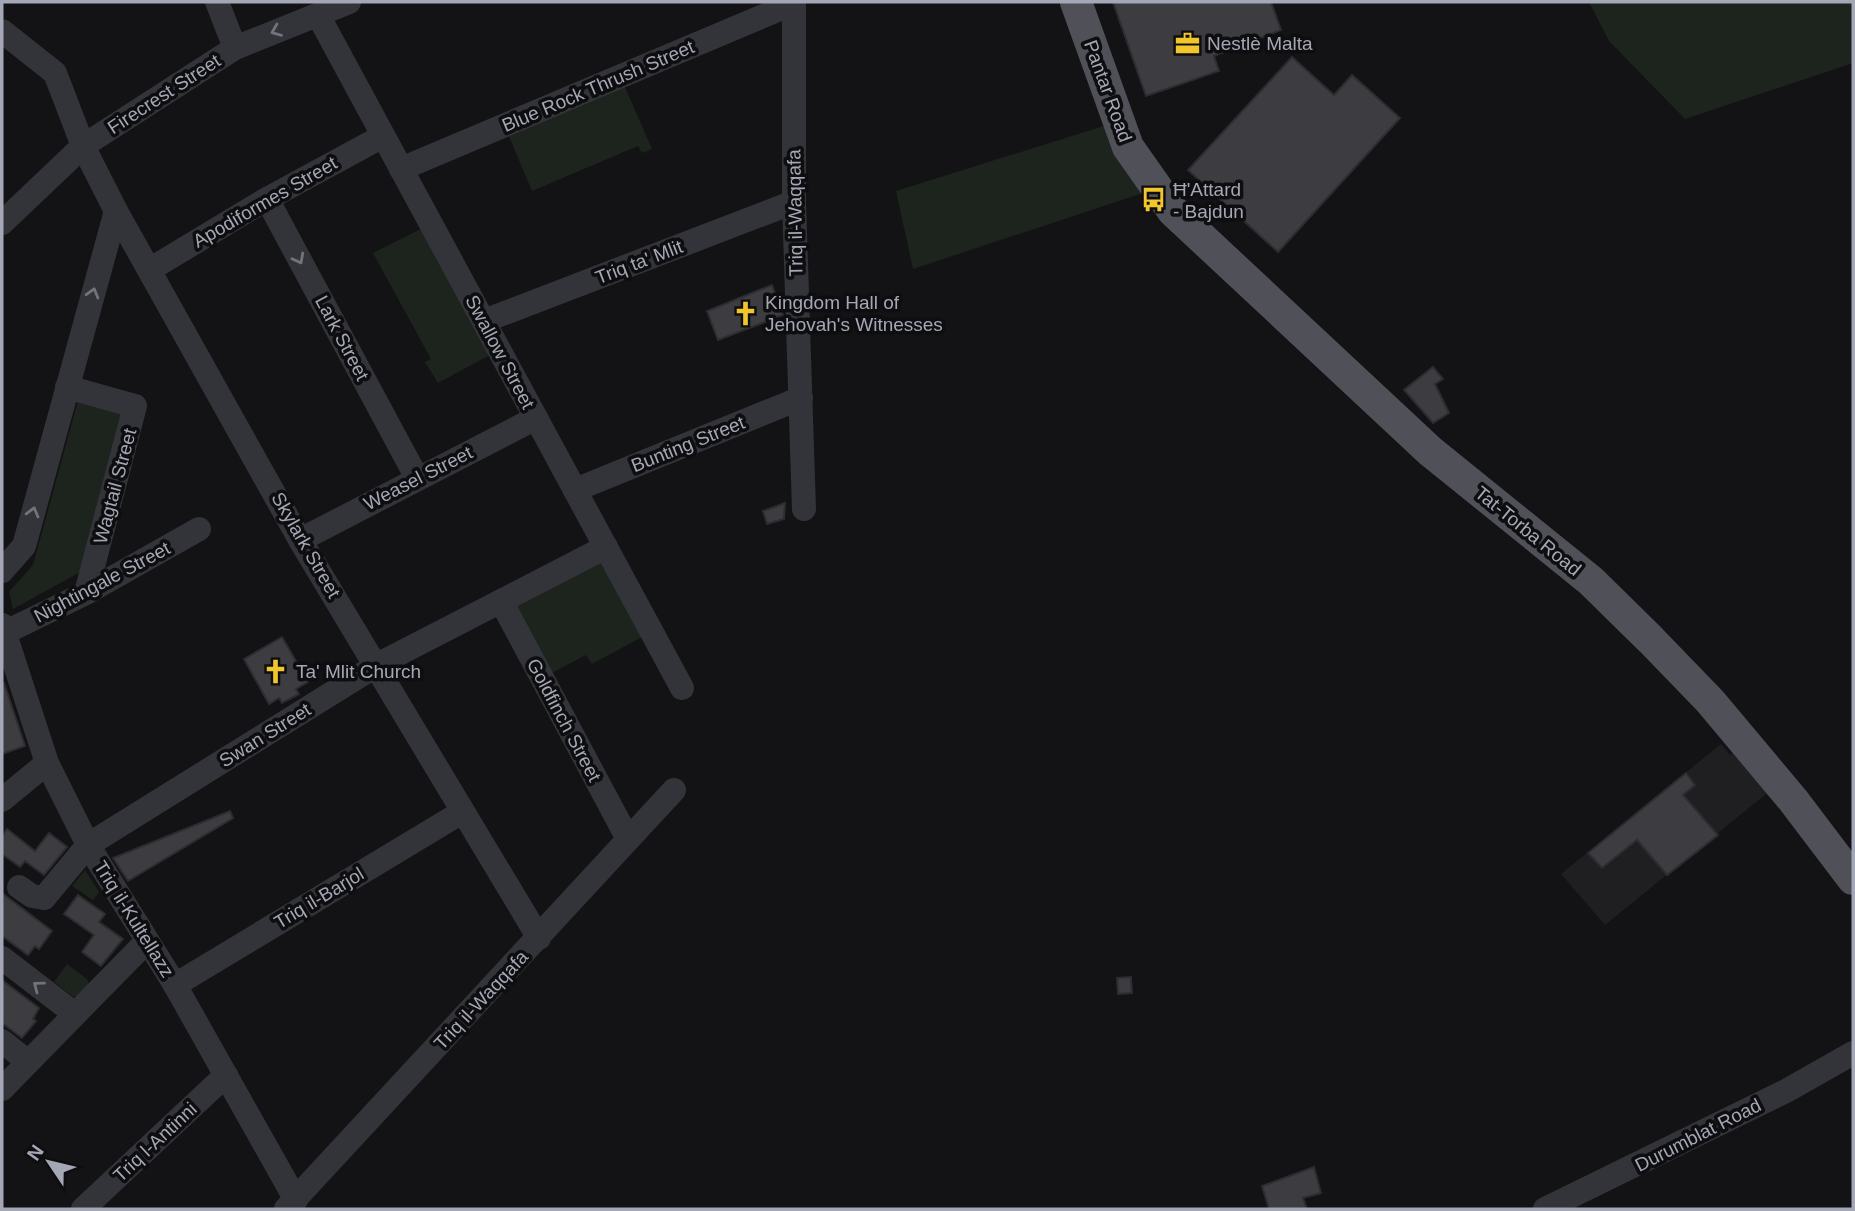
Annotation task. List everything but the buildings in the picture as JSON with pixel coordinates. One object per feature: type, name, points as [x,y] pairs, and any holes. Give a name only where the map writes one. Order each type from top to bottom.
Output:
[{"type":"main road","name":"Pantar Road","points":[[1076,2],[1128,147],[1173,211]]},
{"type":"main road","name":"Tat-Torba Road","points":[[1173,211],[1430,451],[1591,581],[1710,701],[1793,800],[1853,879]]},
{"type":"street","points":[[217,2],[235,48]]},
{"type":"street","name":"Firecrest Street","points":[[2,223],[83,146],[235,48],[349,2]]},
{"type":"street","name":"Blue Rock Thrush Street","points":[[401,169],[794,2]]},
{"type":"street","name":"Triq il-Waqqafa","points":[[794,2],[794,202],[804,509]]},
{"type":"street","name":"Swallow Street","points":[[318,15],[682,688]]},
{"type":"street","name":"Skylark Street","points":[[2,31],[55,73],[83,146],[116,211],[274,489],[300,540],[540,937]]},
{"type":"street","name":"Apodiformes Street","points":[[149,270],[267,199],[383,136]]},
{"type":"street","name":"Lark Street","points":[[267,199],[417,478]]},
{"type":"street","name":"Triq ta' Mlit","points":[[484,321],[794,202]]},
{"type":"street","points":[[2,571],[24,545],[116,211]]},
{"type":"street","name":"Wagtail Street","points":[[67,387],[135,406],[86,593]]},
{"type":"street","name":"Bunting Street","points":[[575,490],[801,398]]},
{"type":"street","name":"Weasel Street","points":[[300,540],[536,418]]},
{"type":"street","name":"Nightingale Street","points":[[3,629],[86,593],[199,528]]},
{"type":"street","name":"Swan Street","points":[[19,887],[32,896],[44,898],[88,845],[377,666],[606,547]]},
{"type":"street","name":"Goldfinch Street","points":[[501,601],[628,839]]},
{"type":"street","name":"Triq il-Kultellazz","points":[[3,629],[47,763],[88,845],[175,985],[226,1074],[291,1205]]},
{"type":"street","points":[[2,800],[47,763]]},
{"type":"street","name":"Triq il-Waqqafa","points":[[291,1205],[674,790]]},
{"type":"street","name":"Triq il-Barjol","points":[[175,985],[462,812]]},
{"type":"street","points":[[2,1088],[147,941]]},
{"type":"street","points":[[2,958],[75,1014]]},
{"type":"street","points":[[2,1041],[29,1062]]},
{"type":"street","name":"Durumblat Road","points":[[1545,1209],[1786,1091],[1851,1053]]},
{"type":"street","name":"Triq l-Antinni","points":[[83,1209],[226,1074]]},
{"type":"shaded area","points":[[1589,2],[1853,2],[1853,63],[1685,119],[1609,41]]},
{"type":"shaded area","points":[[624,85],[652,149],[642,153],[638,146],[532,191],[508,134]]},
{"type":"shaded area","points":[[1107,125],[1146,192],[913,269],[896,191]]},
{"type":"shaded area","points":[[421,229],[490,355],[438,383],[425,362],[431,359],[373,253]]},
{"type":"shaded area","points":[[79,397],[126,411],[84,570],[13,609],[9,592],[33,565]]},
{"type":"shaded area","points":[[603,559],[644,636],[592,664],[586,655],[548,675],[512,607]]},
{"type":"shaded area","points":[[1721,744],[1730,755],[1742,748],[1777,785],[1605,925],[1561,874]]},
{"type":"shaded area","points":[[85,870],[99,892],[93,900],[72,886]]},
{"type":"shaded area","points":[[67,964],[87,979],[90,986],[84,994],[74,997],[54,982]]},
{"type":"place","name":"Nestlè Malta","points":[[1187,43]]},
{"type":"place","name":"Ħ'Attard - Bajdun","points":[[1153,200]]},
{"type":"place","name":"Kingdom Hall of Jehovah's Witnesses","points":[[745,313]]},
{"type":"place","name":"Ta' Mlit Church","points":[[276,671]]}]
